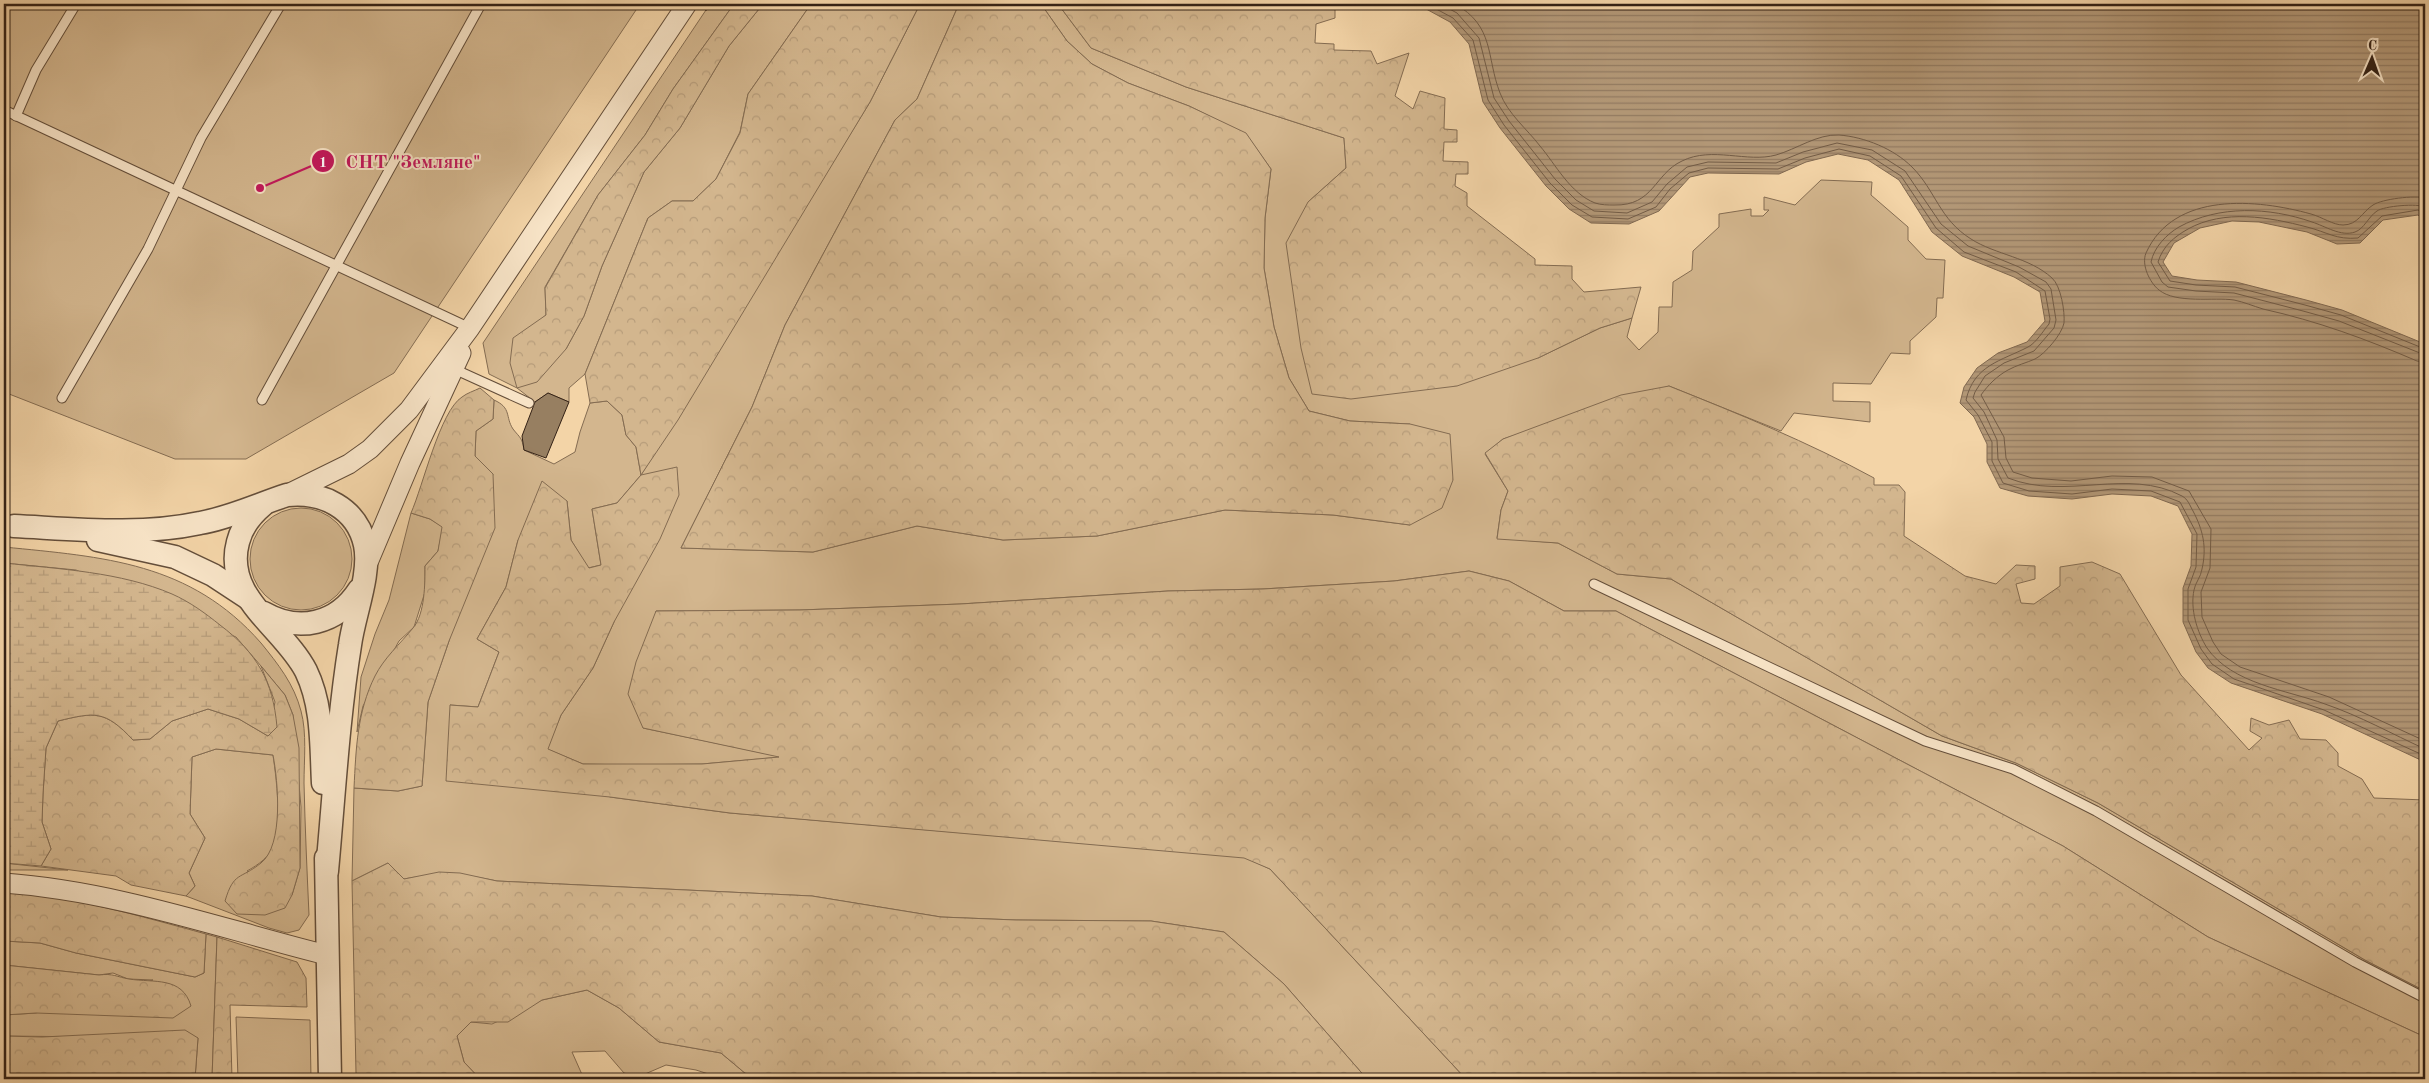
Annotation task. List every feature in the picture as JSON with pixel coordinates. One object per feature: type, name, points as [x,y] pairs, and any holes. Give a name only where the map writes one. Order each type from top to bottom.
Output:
[{"type":"street","points":[[330,1079],[327,872],[321,726],[318,705],[306,671],[296,655],[252,603],[237,575],[235,562],[237,543],[245,524],[253,514],[281,497],[342,468],[370,449],[408,410],[470,328],[687,4]]},
{"type":"street","points":[[9,525],[110,542],[175,557],[213,575],[264,614],[295,624],[317,623],[337,614],[353,599],[410,463],[454,369],[470,328]]},
{"type":"street","points":[[9,525],[145,530],[178,527],[203,523],[281,497],[312,494],[325,498],[346,512],[361,532],[366,557],[352,628],[344,691],[327,872]]},
{"type":"street","points":[[4,883],[105,897],[155,908],[327,955]]},
{"type":"lane","points":[[16,116],[36,70],[76,4]]},
{"type":"lane","points":[[62,398],[148,250],[201,138],[281,4]]},
{"type":"lane","points":[[262,400],[481,4]]},
{"type":"lane","points":[[4,110],[470,328]]},
{"type":"lane","points":[[454,369],[529,403]]},
{"type":"lane","points":[[1594,584],[1925,741],[2013,769],[2096,811],[2355,962],[2425,998]]},
{"type":"green space","points":[[4,4],[640,4],[394,373],[246,459],[175,459],[4,392]]},
{"type":"green space","points":[[710,4],[734,4],[673,89],[645,135],[598,195],[545,287],[546,315],[533,326],[566,349],[584,316],[602,266],[644,172],[680,128],[729,46],[763,4],[811,4],[748,94],[740,132],[716,179],[693,201],[672,201],[648,218],[585,374],[569,388],[569,402],[548,393],[535,402],[517,388],[489,374],[483,343]]},
{"type":"green space","points":[[734,4],[763,4],[729,46],[680,128],[644,172],[602,266],[584,316],[566,349],[537,382],[517,388],[510,363],[513,338],[546,315],[545,288],[598,195],[645,135],[673,89]]},
{"type":"green space","points":[[811,4],[920,4],[870,102],[678,420],[641,475],[636,447],[626,435],[622,415],[607,401],[590,403],[585,374],[648,218],[672,201],[693,201],[716,179],[740,133],[748,94]]},
{"type":"green space","points":[[920,4],[959,4],[917,99],[895,120],[785,325],[752,407],[681,548],[813,552],[917,526],[1003,540],[1097,536],[1225,510],[1333,515],[1410,525],[1410,424],[1350,421],[1309,411],[1289,378],[1274,327],[1264,268],[1265,218],[1271,169],[1246,134],[1189,106],[1128,83],[1092,64],[1067,41],[1041,4],[1058,4],[1091,48],[1186,87],[1344,138],[1346,168],[1308,202],[1538,358],[1600,328],[1632,318],[1627,337],[1639,350],[1658,332],[1659,307],[1672,307],[1673,282],[1692,270],[1693,251],[1719,227],[1719,214],[1751,209],[1751,216],[1763,216],[1769,210],[1764,210],[1764,197],[1795,205],[1821,180],[1872,182],[1871,195],[1908,227],[1908,240],[1926,259],[1945,260],[1943,298],[1937,298],[1936,317],[1910,341],[1910,354],[1891,353],[1871,384],[1833,383],[1833,401],[1870,402],[1870,422],[1794,413],[1781,431],[1669,386],[1503,439],[1485,454],[1508,491],[1501,510],[1497,538],[1558,543],[1617,574],[1671,579],[1942,736],[2016,763],[2098,803],[2365,960],[2425,991],[2425,1037],[2208,937],[2063,846],[1616,611],[1564,611],[1509,581],[1469,571],[1394,581],[1263,589],[1168,591],[960,604],[800,610],[656,611],[643,728],[782,757],[702,764],[583,764],[547,749],[561,715],[593,668],[614,622],[641,475],[870,102]]},
{"type":"green space","points":[[959,4],[1041,4],[1067,41],[1092,64],[1128,83],[1189,106],[1246,133],[1271,169],[1265,218],[1264,268],[1274,327],[1289,378],[1309,411],[1350,421],[1410,424],[1450,434],[1453,480],[1442,508],[1410,525],[1333,515],[1225,510],[1097,536],[1003,540],[917,526],[813,552],[681,548],[752,407],[785,325],[895,120],[917,99]]},
{"type":"green space","points":[[1058,4],[1323,4],[1335,6],[1335,18],[1316,24],[1315,43],[1334,44],[1334,50],[1371,51],[1377,64],[1409,53],[1395,96],[1413,109],[1420,91],[1445,98],[1444,129],[1457,130],[1457,142],[1444,142],[1443,161],[1468,162],[1468,174],[1456,174],[1455,186],[1467,193],[1467,206],[1535,259],[1535,265],[1572,266],[1572,279],[1584,292],[1641,287],[1632,318],[1600,328],[1538,358],[1457,386],[1351,399],[1312,394],[1301,348],[1286,243],[1308,202],[1346,168],[1344,138],[1186,87],[1091,48]]},
{"type":"green space","points":[[1669,386],[1824,452],[1874,478],[1874,485],[1899,485],[1905,492],[1904,536],[1965,576],[1996,584],[2016,565],[2035,566],[2035,579],[2016,584],[2021,603],[2034,604],[2060,586],[2060,567],[2092,562],[2120,574],[2181,675],[2249,750],[2262,738],[2250,731],[2251,718],[2269,725],[2289,720],[2300,739],[2326,740],[2338,753],[2338,766],[2362,779],[2374,798],[2425,800],[2425,991],[2365,960],[2098,803],[2016,763],[1942,736],[1671,579],[1617,574],[1558,543],[1497,539],[1501,510],[1508,491],[1485,453],[1503,439],[1621,395]]},
{"type":"green space","points":[[480,388],[494,400],[493,419],[476,431],[475,456],[493,474],[495,528],[449,641],[428,702],[422,786],[398,791],[354,788],[358,731],[364,703],[375,676],[383,663],[417,622],[424,598],[425,566],[438,551],[442,527],[430,519],[411,513],[446,417],[462,397]]},
{"type":"green space","points":[[494,400],[500,403],[506,410],[511,425],[519,436],[524,450],[554,464],[575,452],[590,403],[607,401],[622,415],[626,435],[636,447],[641,475],[617,503],[592,509],[601,565],[588,568],[571,540],[567,501],[518,540],[506,587],[477,639],[499,652],[478,707],[450,705],[610,797],[730,813],[1244,857],[1270,869],[1466,1079],[1367,1079],[1284,984],[1224,932],[1151,921],[1016,920],[941,917],[812,896],[497,881],[451,874],[404,879],[388,863],[352,881],[354,788],[398,791],[422,786],[428,702],[449,641],[493,474],[475,456],[476,431],[493,419]]},
{"type":"green space","points":[[677,467],[679,495],[660,539],[614,622],[593,668],[561,715],[548,749],[583,764],[702,764],[779,757],[643,728],[628,694],[636,662],[656,611],[800,610],[960,604],[1168,591],[1263,589],[1394,581],[1469,571],[1509,581],[1564,611],[1616,611],[2063,846],[2208,937],[2425,1037],[2425,1079],[1466,1079],[1270,869],[1244,858],[730,813],[610,797],[446,781],[450,705],[478,707],[499,652],[477,639],[506,587],[518,540],[542,481],[567,501],[571,540],[589,568],[601,565],[592,509],[617,503],[641,475]]},
{"type":"green space","points":[[301,508],[321,512],[337,523],[348,539],[352,559],[348,579],[337,595],[321,606],[301,610],[281,606],[265,595],[254,579],[250,559],[254,539],[265,523],[281,512]]},
{"type":"green space","points":[[411,513],[430,519],[443,527],[438,551],[425,566],[425,592],[414,627],[399,641],[363,706],[357,732],[361,677],[375,634],[389,600]]},
{"type":"green space","points":[[4,547],[111,560],[143,568],[175,580],[205,595],[234,616],[261,643],[285,675],[298,701],[303,719],[309,915],[299,930],[287,933],[269,928],[186,896],[195,886],[189,873],[205,838],[190,814],[192,757],[216,749],[273,755],[278,811],[274,844],[267,857],[247,871],[292,895],[300,868],[301,807],[293,715],[285,695],[236,637],[76,570],[4,563]]},
{"type":"green space","points":[[4,563],[111,576],[172,594],[191,604],[233,636],[253,657],[261,669],[272,696],[277,727],[268,736],[239,719],[208,709],[172,721],[150,739],[133,740],[107,718],[91,715],[58,721],[46,748],[43,794],[42,822],[51,849],[41,866],[4,863]]},
{"type":"green space","points":[[261,666],[285,695],[293,715],[299,748],[300,868],[292,895],[285,908],[265,915],[237,914],[225,901],[228,891],[235,880],[261,863],[268,854],[273,842],[278,812],[273,755],[216,749],[192,757],[190,814],[205,838],[189,873],[195,886],[186,896],[131,885],[116,876],[41,866],[51,849],[42,822],[46,748],[58,721],[81,716],[99,716],[115,723],[133,740],[150,739],[172,721],[208,709],[239,719],[268,736],[275,702]]},
{"type":"green space","points":[[4,863],[68,870],[4,870]]},
{"type":"green space","points":[[388,863],[404,879],[439,872],[460,873],[497,881],[812,896],[941,917],[1016,920],[1151,921],[1224,932],[1284,984],[1367,1079],[752,1079],[721,1053],[659,1042],[619,1008],[587,990],[542,1000],[508,1022],[471,1022],[457,1036],[464,1062],[480,1079],[364,1079],[356,1073],[352,881]]},
{"type":"green space","points":[[4,892],[80,902],[206,934],[204,973],[195,977],[76,953],[40,943],[4,941]]},
{"type":"green space","points":[[206,934],[217,937],[212,1079],[195,1079],[198,1038],[4,1036],[4,1015],[36,1013],[153,980],[128,979],[113,973],[99,975],[4,965],[4,941],[40,943],[76,953],[195,977],[204,973]]},
{"type":"green space","points":[[217,937],[297,962],[306,978],[307,1007],[230,1005],[232,1079],[212,1079]]},
{"type":"green space","points":[[4,965],[157,981],[174,985],[181,990],[187,996],[191,1006],[173,1018],[36,1013],[4,1015]]},
{"type":"green space","points":[[587,990],[619,1008],[659,1042],[721,1053],[752,1079],[724,1079],[696,1070],[666,1065],[638,1077],[624,1073],[605,1051],[572,1052],[584,1079],[509,1079],[508,1075],[490,1074],[480,1079],[464,1062],[457,1036],[471,1022],[492,1024],[542,1000]]},
{"type":"green space","points":[[236,1017],[310,1020],[311,1079],[238,1079]]},
{"type":"green space","points":[[185,1030],[198,1038],[195,1079],[4,1079],[4,1036],[42,1037]]},
{"type":"water","points":[[1417,4],[2425,4],[2425,221],[2418,215],[2383,220],[2360,243],[2337,244],[2307,232],[2259,222],[2232,221],[2200,228],[2174,243],[2163,262],[2172,276],[2197,280],[2236,282],[2306,300],[2342,310],[2425,344],[2425,762],[2322,714],[2231,683],[2208,668],[2196,652],[2183,622],[2183,588],[2191,566],[2192,534],[2178,506],[2151,496],[2112,494],[2072,499],[2028,496],[2000,488],[1987,462],[1987,444],[1974,417],[1960,403],[1964,387],[1977,368],[1998,353],[2027,342],[2045,321],[2040,292],[2014,277],[1962,256],[1932,232],[1899,180],[1868,160],[1838,154],[1806,162],[1779,174],[1708,173],[1690,177],[1659,211],[1629,224],[1591,223],[1569,209],[1546,186],[1500,128],[1483,102],[1469,44],[1450,22]]},
{"type":"building","points":[[548,393],[569,402],[546,458],[524,450],[522,436],[535,402]]},
{"type":"place","name":"СНТ \"Земляне\"","points":[[260,188]]}]
